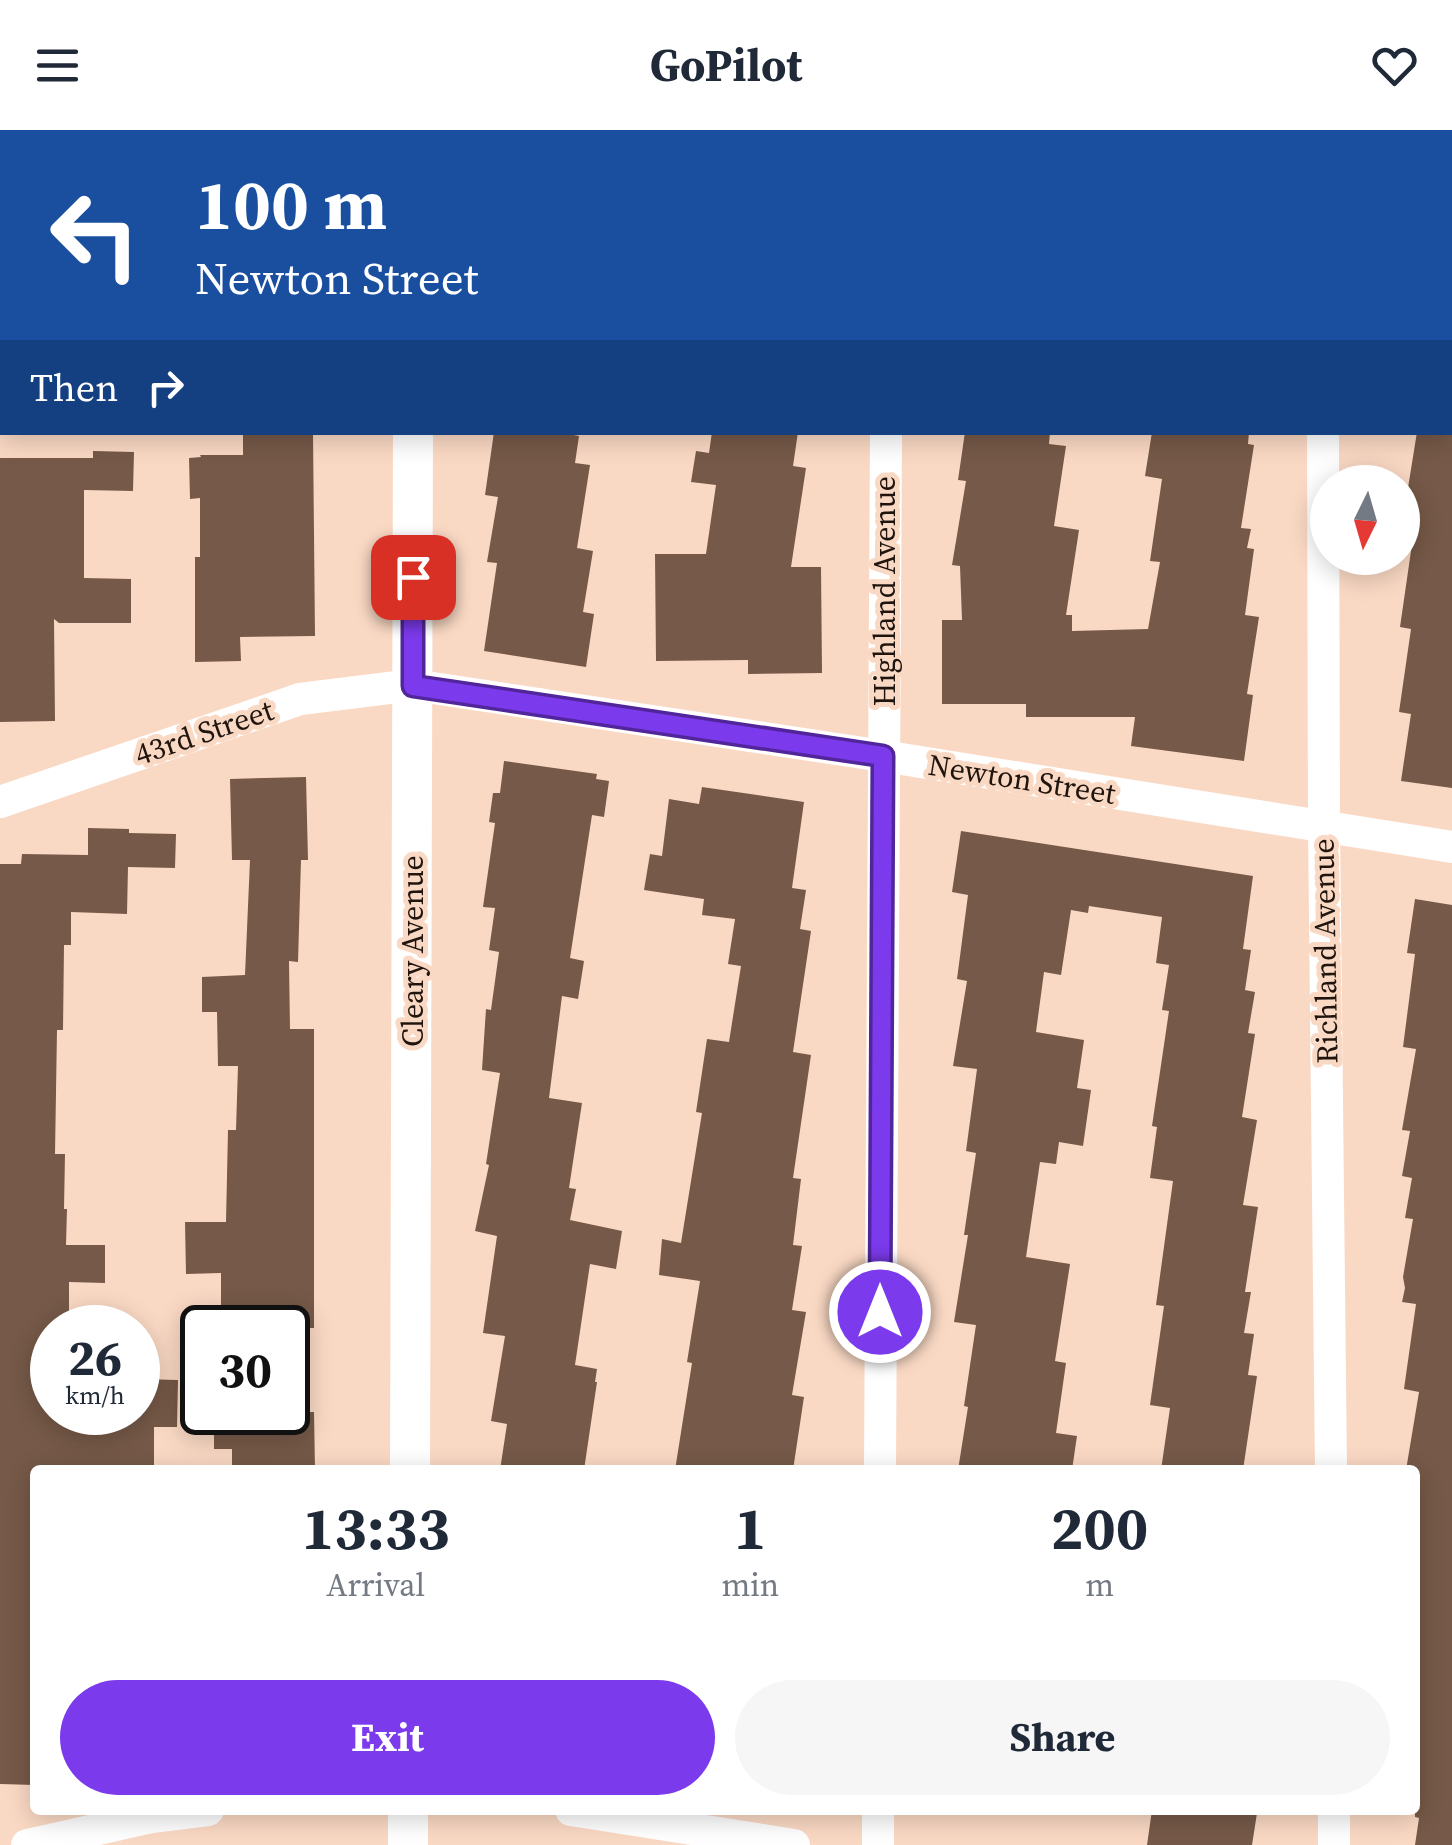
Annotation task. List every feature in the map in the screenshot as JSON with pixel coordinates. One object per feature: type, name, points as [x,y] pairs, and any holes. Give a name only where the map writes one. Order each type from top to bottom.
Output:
[{"type":"street","name":"Cleary Avenue","points":[[410,1465],[413,435]]},
{"type":"street","name":"Highland Avenue","points":[[880,1465],[886,435]]},
{"type":"street","name":"Richland Avenue","points":[[1323,435],[1330,1465]]},
{"type":"street","name":"Newton Street","points":[[413,686],[1452,847]]},
{"type":"street","name":"43rd Street","points":[[0,802],[300,699],[413,686]]},
{"type":"street","points":[[27,1845],[168,1815]]},
{"type":"street","points":[[408,1815],[408,1845]]},
{"type":"street","points":[[603,1815],[794,1845]]},
{"type":"street","points":[[878,1815],[878,1845]]},
{"type":"street","points":[[1334,1815],[1334,1845]]},
{"type":"building","points":[[243,435],[313,435],[315,636],[240,637],[241,661],[195,662],[195,557],[200,557],[200,498],[190,499],[189,458],[243,455]]},
{"type":"building","points":[[494,435],[579,436],[575,463],[590,465],[577,548],[593,551],[583,612],[594,614],[586,667],[484,651],[497,563],[487,562],[498,497],[485,495]]},
{"type":"building","points":[[712,435],[798,435],[793,466],[806,468],[791,567],[821,567],[822,673],[748,674],[748,660],[656,661],[655,554],[706,554],[716,485],[691,482],[696,451],[709,453]]},
{"type":"building","points":[[965,435],[1050,435],[1049,444],[1066,446],[1054,526],[1079,530],[1066,615],[1072,615],[1072,631],[1148,629],[1160,562],[1150,561],[1162,479],[1145,476],[1152,435],[1249,435],[1248,444],[1254,445],[1241,528],[1251,529],[1247,548],[1254,549],[1245,615],[1259,617],[1247,694],[1253,695],[1244,761],[1131,746],[1135,717],[1026,717],[1026,704],[942,704],[942,620],[962,620],[960,566],[952,565],[966,481],[958,480]]},
{"type":"building","points":[[1417,435],[1452,435],[1452,788],[1401,781],[1411,714],[1399,712],[1411,629],[1400,627],[1408,575],[1420,575],[1420,465],[1412,465]]},
{"type":"building","points":[[93,451],[134,452],[133,491],[84,490],[84,578],[131,579],[131,623],[59,623],[54,619],[55,721],[0,722],[0,458],[93,458]]},
{"type":"building","points":[[504,761],[597,774],[596,779],[609,781],[604,817],[592,815],[570,958],[584,961],[578,999],[562,996],[549,1098],[582,1103],[569,1188],[576,1189],[570,1220],[622,1231],[616,1269],[590,1264],[575,1365],[597,1369],[585,1465],[501,1465],[507,1424],[491,1421],[505,1336],[483,1333],[497,1236],[475,1231],[489,1165],[486,1164],[500,1073],[482,1070],[486,1009],[491,1010],[499,952],[489,950],[495,908],[483,907],[495,823],[489,822],[493,793],[500,793]]},
{"type":"building","points":[[306,777],[308,860],[301,860],[298,962],[289,961],[290,1029],[314,1029],[314,1328],[310,1328],[310,1305],[221,1305],[221,1273],[186,1274],[185,1222],[226,1222],[228,1130],[236,1130],[238,1066],[218,1066],[217,1012],[202,1012],[202,977],[245,975],[250,860],[232,860],[230,779]]},
{"type":"building","points":[[702,787],[804,802],[792,888],[806,890],[800,929],[811,931],[793,1052],[811,1055],[793,1178],[801,1179],[793,1245],[802,1246],[792,1310],[806,1312],[792,1395],[804,1397],[794,1465],[676,1465],[700,1281],[659,1275],[662,1239],[681,1243],[702,1113],[696,1112],[707,1039],[729,1042],[741,966],[728,964],[735,919],[702,915],[704,899],[644,890],[650,854],[662,856],[669,799],[699,804]]},
{"type":"building","points":[[88,828],[176,834],[175,868],[128,867],[127,914],[71,912],[71,945],[64,945],[63,1030],[57,1030],[55,1154],[65,1154],[66,1245],[105,1245],[105,1283],[69,1282],[69,1305],[30,1305],[30,1435],[154,1435],[154,1465],[30,1465],[30,1785],[0,1784],[0,864],[21,864],[22,854],[88,855]]},
{"type":"building","points":[[961,831],[1253,876],[1243,949],[1251,950],[1245,990],[1255,992],[1248,1033],[1255,1034],[1242,1117],[1257,1120],[1243,1205],[1258,1207],[1245,1292],[1251,1292],[1244,1333],[1254,1334],[1248,1375],[1257,1376],[1244,1465],[1162,1465],[1170,1408],[1150,1405],[1164,1306],[1156,1305],[1173,1181],[1150,1178],[1157,1127],[1152,1126],[1169,1011],[1162,1010],[1169,965],[1156,963],[1162,917],[1089,906],[1088,913],[1071,910],[1061,975],[1044,972],[1036,1032],[1084,1040],[1077,1088],[1091,1090],[1083,1146],[1059,1142],[1056,1164],[1040,1162],[1026,1257],[1070,1264],[1055,1361],[1066,1363],[1056,1433],[1077,1436],[1073,1465],[959,1465],[976,1325],[954,1322],[976,1153],[966,1151],[977,1069],[953,1066],[967,981],[957,979],[968,895],[952,892]]},
{"type":"building","points":[[1415,899],[1452,905],[1452,1845],[1415,1845],[1419,1818],[1415,1815],[1420,1815],[1420,1465],[1407,1465],[1419,1392],[1404,1389],[1416,1304],[1402,1302],[1413,1219],[1405,1218],[1412,1178],[1402,1176],[1410,1131],[1402,1130],[1416,1049],[1403,1047],[1415,954],[1407,953]]},
{"type":"building","points":[[160,1380],[178,1380],[177,1427],[160,1427]]},
{"type":"building","points":[[310,1412],[314,1412],[315,1465],[232,1465],[232,1449],[214,1449],[214,1435],[310,1435]]},
{"type":"building","points":[[1151,1815],[1257,1815],[1252,1845],[1147,1845]]},
{"type":"route","points":[[413,577],[413,686],[883,756],[880,1312]]}]
